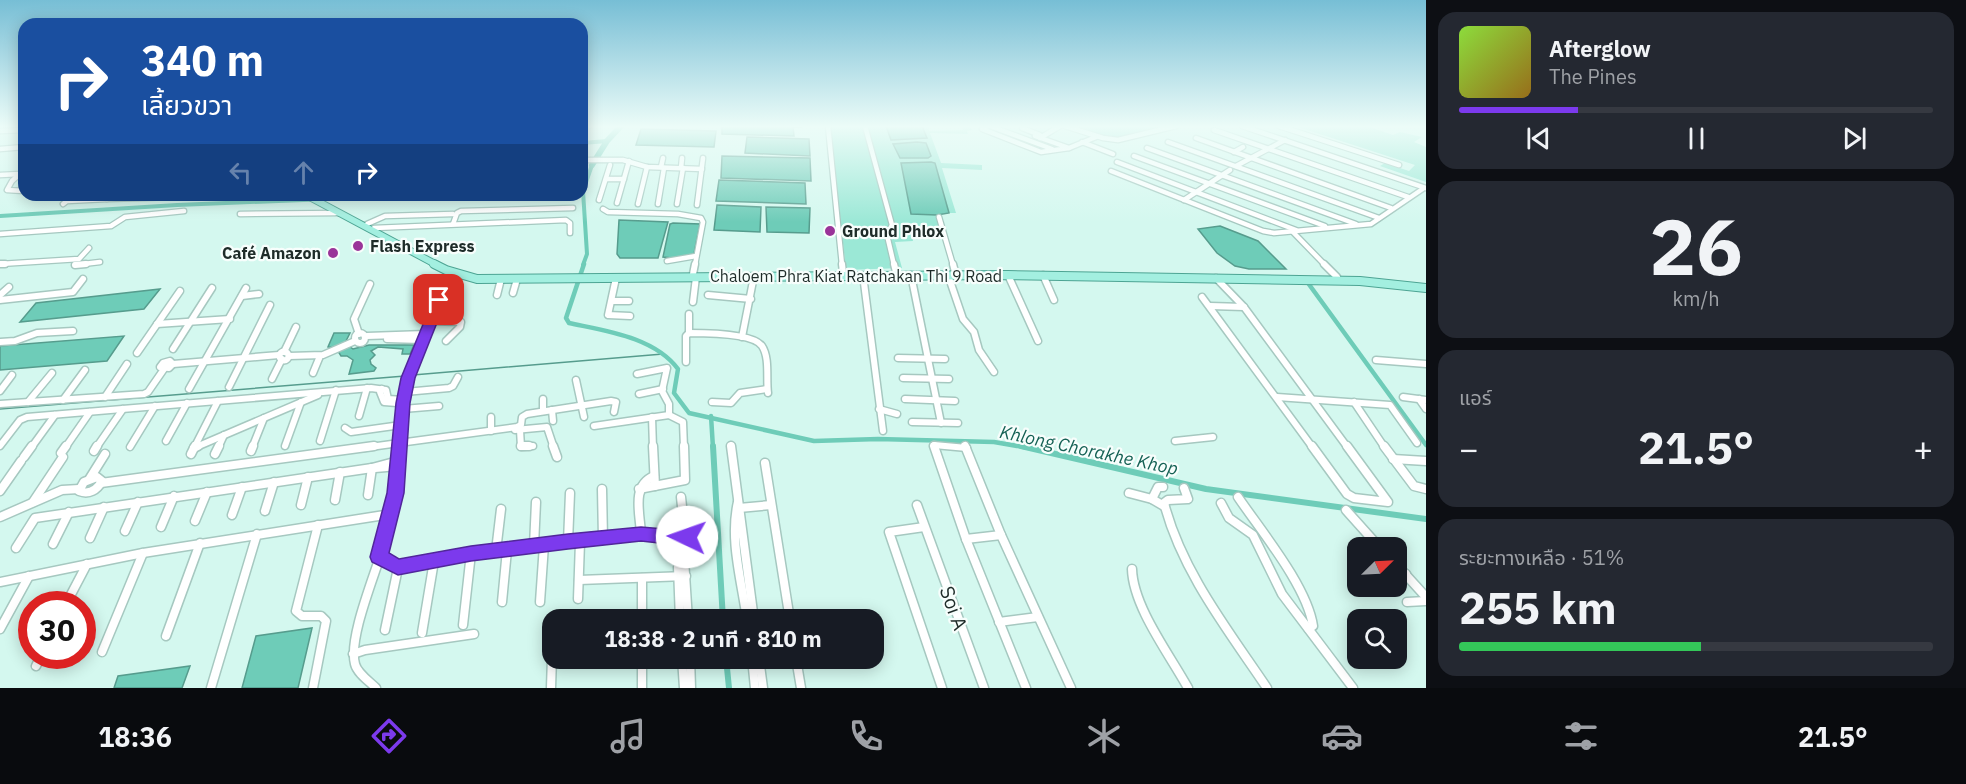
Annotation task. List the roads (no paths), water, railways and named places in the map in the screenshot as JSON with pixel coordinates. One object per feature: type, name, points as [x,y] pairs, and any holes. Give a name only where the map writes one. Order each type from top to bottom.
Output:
[{"type":"main road","name":"Chaloem Phra Kiat Ratchakan Thi 9 Road","points":[[319,201],[367,224],[453,271],[489,276],[603,277],[896,272],[1337,277],[1426,287]]},
{"type":"main road","name":"Chaloem Phra Kiat Ratchakan Thi 9 Road","points":[[322,201],[339,213],[453,271],[477,279],[553,277]]},
{"type":"main road","name":"Chaloem Phra Kiat Ratchakan Thi 9 Road","points":[[603,277],[616,280],[694,276],[952,273],[1360,281],[1426,287]]},
{"type":"street","points":[[640,165],[642,158]]},
{"type":"street","points":[[658,204],[663,158]]},
{"type":"street","points":[[677,204],[682,158]]},
{"type":"street","points":[[697,205],[703,158]]},
{"type":"street","points":[[831,158],[843,273]]},
{"type":"street","points":[[874,158],[892,225],[886,234],[896,272]]},
{"type":"street","points":[[1140,158],[1327,227]]},
{"type":"street","points":[[1173,158],[1358,225]]},
{"type":"street","points":[[1214,158],[1379,218]]},
{"type":"street","points":[[1236,166],[1252,158]]},
{"type":"street","points":[[1252,158],[1391,208]]},
{"type":"street","points":[[1295,158],[1408,197]]},
{"type":"street","points":[[1336,158],[1425,188]]},
{"type":"street","points":[[1378,158],[1399,165]]},
{"type":"street","points":[[1360,165],[1370,159]]},
{"type":"street","points":[[588,160],[630,162],[647,167],[702,169]]},
{"type":"street","points":[[599,200],[614,162]]},
{"type":"street","points":[[617,203],[630,162]]},
{"type":"street","points":[[1117,162],[1295,231],[1337,277]]},
{"type":"street","points":[[638,204],[647,167]]},
{"type":"street","points":[[1184,200],[1230,170]]},
{"type":"street","points":[[1111,171],[1263,231],[1295,231],[1371,224],[1391,208],[1425,188]]},
{"type":"street","points":[[1328,176],[1335,172]]},
{"type":"street","points":[[0,175],[18,173]]},
{"type":"street","points":[[18,177],[8,189],[18,190]]},
{"type":"street","points":[[606,179],[624,179]]},
{"type":"street","points":[[1287,185],[1292,181]]},
{"type":"street","points":[[63,204],[67,201]]},
{"type":"street","points":[[453,224],[460,211],[573,208]]},
{"type":"street","points":[[543,221],[548,209]]},
{"type":"street","points":[[603,209],[608,212],[678,214],[701,218],[703,222],[696,256],[693,302]]},
{"type":"street","points":[[0,234],[107,227],[116,225],[125,218],[184,211]]},
{"type":"street","points":[[240,214],[339,213]]},
{"type":"street","points":[[367,224],[385,216],[453,214]]},
{"type":"street","points":[[939,217],[963,319],[974,332],[979,350],[994,372]]},
{"type":"street","points":[[374,228],[569,221],[570,233]]},
{"type":"street","points":[[89,248],[73,267],[100,262]]},
{"type":"street","points":[[667,261],[696,256]]},
{"type":"street","points":[[0,264],[79,259]]},
{"type":"street","points":[[376,688],[355,667],[353,654],[357,631],[391,514],[404,401],[410,374],[423,337],[453,271]]},
{"type":"street","points":[[863,275],[883,431]]},
{"type":"street","points":[[911,275],[928,350],[926,358],[930,378],[941,423]]},
{"type":"street","points":[[1008,275],[1038,341]]},
{"type":"street","points":[[742,337],[754,276]]},
{"type":"street","points":[[1043,276],[1054,300]]},
{"type":"street","points":[[1202,297],[1347,494],[1354,498],[1388,502],[1244,307],[1216,278]]},
{"type":"street","points":[[0,300],[73,292],[83,279]]},
{"type":"street","points":[[497,295],[501,279]]},
{"type":"street","points":[[513,293],[517,279]]},
{"type":"street","points":[[589,282],[616,280],[608,315],[630,315]]},
{"type":"street","points":[[366,338],[359,334],[354,319],[370,284]]},
{"type":"street","points":[[0,295],[9,287]]},
{"type":"street","points":[[173,349],[212,288]]},
{"type":"street","points":[[189,389],[246,288]]},
{"type":"street","points":[[136,353],[180,291]]},
{"type":"street","points":[[242,296],[259,294]]},
{"type":"street","points":[[708,295],[751,299]]},
{"type":"street","points":[[612,301],[629,302]]},
{"type":"street","points":[[229,387],[270,305]]},
{"type":"street","points":[[1210,306],[1244,307]]},
{"type":"street","points":[[686,362],[689,314]]},
{"type":"street","points":[[157,324],[230,319]]},
{"type":"street","points":[[430,321],[461,322],[460,327],[446,341]]},
{"type":"street","points":[[272,379],[296,327]]},
{"type":"street","points":[[0,342],[15,341],[37,333],[72,331]]},
{"type":"street","points":[[355,341],[354,338],[359,334]]},
{"type":"street","points":[[687,334],[742,337],[758,341],[762,346],[766,359],[768,391],[740,393],[731,403],[712,402]]},
{"type":"street","points":[[0,404],[147,393],[165,369],[173,364],[243,358],[320,356],[366,338],[423,337]]},
{"type":"street","points":[[313,374],[320,356]]},
{"type":"street","points":[[898,358],[945,359]]},
{"type":"street","points":[[1376,360],[1426,364]]},
{"type":"street","points":[[105,397],[127,364]]},
{"type":"street","points":[[637,374],[667,368],[663,389],[669,404],[669,415]]},
{"type":"street","points":[[63,400],[85,370]]},
{"type":"street","points":[[28,402],[52,373]]},
{"type":"street","points":[[0,390],[12,375]]},
{"type":"street","points":[[404,401],[451,387],[458,377]]},
{"type":"street","points":[[903,378],[949,380]]},
{"type":"street","points":[[576,380],[584,417]]},
{"type":"street","points":[[359,416],[367,388]]},
{"type":"street","points":[[0,446],[20,420],[55,415],[367,388],[382,389],[380,392],[384,402],[404,401],[439,406]]},
{"type":"street","points":[[639,394],[663,389]]},
{"type":"street","points":[[320,441],[336,390]]},
{"type":"street","points":[[218,401],[192,451],[324,392]]},
{"type":"street","points":[[1277,397],[1392,406],[1417,443]]},
{"type":"street","points":[[1403,397],[1423,400],[1426,409]]},
{"type":"street","points":[[543,399],[543,411]]},
{"type":"street","points":[[905,399],[955,400]]},
{"type":"street","points":[[399,444],[520,426],[523,416],[614,400],[616,402],[614,412]]},
{"type":"street","points":[[285,446],[301,402]]},
{"type":"street","points":[[1354,402],[1414,486],[1426,489]]},
{"type":"street","points":[[166,441],[187,404]]},
{"type":"street","points":[[130,447],[155,406]]},
{"type":"street","points":[[94,452],[123,409]]},
{"type":"street","points":[[879,409],[897,414]]},
{"type":"street","points":[[552,410],[553,421]]},
{"type":"street","points":[[32,503],[90,412]]},
{"type":"street","points":[[0,492],[55,415]]},
{"type":"street","points":[[594,426],[669,415],[683,422],[685,480],[639,489]]},
{"type":"street","points":[[491,417],[491,430]]},
{"type":"street","points":[[652,417],[655,486]]},
{"type":"street","points":[[251,451],[264,418]]},
{"type":"street","points":[[912,422],[958,423]]},
{"type":"street","points":[[345,428],[348,432],[355,432],[401,426]]},
{"type":"street","points":[[79,489],[80,492],[86,493],[97,488],[101,483],[547,427],[557,457]]},
{"type":"street","points":[[520,430],[521,447],[533,446]]},
{"type":"street","points":[[215,454],[225,435]]},
{"type":"street","points":[[1175,441],[1212,437]]},
{"type":"street","points":[[1026,688],[966,539],[934,445],[967,448],[1001,535],[1071,688]]},
{"type":"street","points":[[731,446],[746,609]]},
{"type":"street","points":[[0,517],[62,490],[79,489],[90,479],[105,454]]},
{"type":"street","points":[[1393,459],[1426,461]]},
{"type":"street","points":[[16,548],[33,519],[340,472],[380,469],[398,464]]},
{"type":"street","points":[[765,464],[788,609]]},
{"type":"street","points":[[368,495],[373,468]]},
{"type":"street","points":[[335,500],[340,472]]},
{"type":"street","points":[[302,505],[308,477]]},
{"type":"street","points":[[641,534],[639,489],[645,480],[654,477]]},
{"type":"street","points":[[90,479],[99,478],[101,483]]},
{"type":"street","points":[[265,511],[274,482]]},
{"type":"street","points":[[1152,499],[1158,487],[1163,486]]},
{"type":"street","points":[[232,515],[242,487]]},
{"type":"street","points":[[1164,506],[1166,501],[1188,499],[1184,488]]},
{"type":"street","points":[[602,489],[603,539]]},
{"type":"street","points":[[195,521],[207,492]]},
{"type":"street","points":[[568,542],[570,493]]},
{"type":"street","points":[[1130,493],[1152,499],[1164,506],[1189,568],[1267,688]]},
{"type":"street","points":[[160,527],[174,496]]},
{"type":"street","points":[[680,609],[681,497]]},
{"type":"street","points":[[1238,497],[1305,601],[1314,620],[1313,626],[1308,628]]},
{"type":"street","points":[[125,531],[138,502]]},
{"type":"street","points":[[534,546],[536,502]]},
{"type":"street","points":[[1221,503],[1232,521],[1253,535],[1282,594],[1353,688]]},
{"type":"street","points":[[738,506],[771,505]]},
{"type":"street","name":"Soi A","points":[[917,505],[984,688]]},
{"type":"street","points":[[90,538],[104,507]]},
{"type":"street","points":[[495,551],[501,509]]},
{"type":"street","points":[[1346,510],[1370,537]]},
{"type":"street","points":[[53,543],[69,512]]},
{"type":"street","points":[[0,582],[200,543],[391,514]]},
{"type":"street","points":[[313,688],[326,621],[321,616],[302,616],[296,611],[318,525]]},
{"type":"street","points":[[924,528],[889,532],[942,688]]},
{"type":"street","points":[[211,688],[257,534]]},
{"type":"street","points":[[379,557],[398,567],[471,553],[641,534],[682,539]]},
{"type":"street","points":[[966,539],[1001,535]]},
{"type":"street","points":[[578,599],[580,542]]},
{"type":"street","points":[[166,636],[200,543]]},
{"type":"street","points":[[540,602],[544,545]]},
{"type":"street","points":[[502,602],[507,550]]},
{"type":"street","points":[[102,651],[143,553]]},
{"type":"street","points":[[463,625],[471,553]]},
{"type":"street","points":[[422,633],[434,561]]},
{"type":"street","points":[[73,591],[87,564]]},
{"type":"street","points":[[385,630],[398,567]]},
{"type":"street","points":[[1132,569],[1131,574],[1138,597],[1188,688]]},
{"type":"street","points":[[1407,575],[1426,599],[1407,602]]},
{"type":"street","points":[[0,629],[29,576]]},
{"type":"street","points":[[579,580],[682,576]]},
{"type":"street","points":[[682,576],[686,609]]},
{"type":"street","points":[[642,578],[642,609]]},
{"type":"street","points":[[745,579],[752,609]]},
{"type":"street","points":[[999,622],[1038,617]]},
{"type":"street","points":[[353,654],[375,648],[474,634]]},
{"type":"street","points":[[551,688],[552,669]]},
{"type":"street","points":[[642,669],[642,688]]},
{"type":"street","points":[[685,669],[691,688]]},
{"type":"street","points":[[684,688],[688,669]]},
{"type":"street","points":[[753,669],[755,688]]},
{"type":"street","points":[[760,669],[763,688]]},
{"type":"street","points":[[798,669],[801,688]]},
{"type":"waterway","points":[[592,165],[596,158]]},
{"type":"waterway","points":[[588,177],[592,165]]},
{"type":"waterway","points":[[0,216],[277,201]]},
{"type":"waterway","points":[[583,265],[587,254],[584,201]]},
{"type":"waterway","points":[[584,264],[566,318],[569,323],[628,337],[656,349],[678,369],[674,393],[689,413],[711,418]]},
{"type":"waterway","points":[[1308,283],[1426,445]]},
{"type":"waterway","points":[[413,375],[663,354]]},
{"type":"waterway","points":[[0,409],[405,376]]},
{"type":"waterway","name":"Khlong Chorakhe Khop","points":[[711,418],[814,441],[878,439],[994,442],[1029,448]]},
{"type":"waterway","points":[[711,418],[713,448]]},
{"type":"waterway","points":[[713,446],[722,609]]},
{"type":"waterway","name":"Khlong Chorakhe Khop","points":[[1021,446],[1206,489],[1426,519]]},
{"type":"waterway","points":[[727,669],[729,688]]},
{"type":"place","name":"Ground Phlox","points":[[830,231]]},
{"type":"place","name":"Flash Express","points":[[358,246]]},
{"type":"place","name":"Café Amazon","points":[[333,253]]}]
